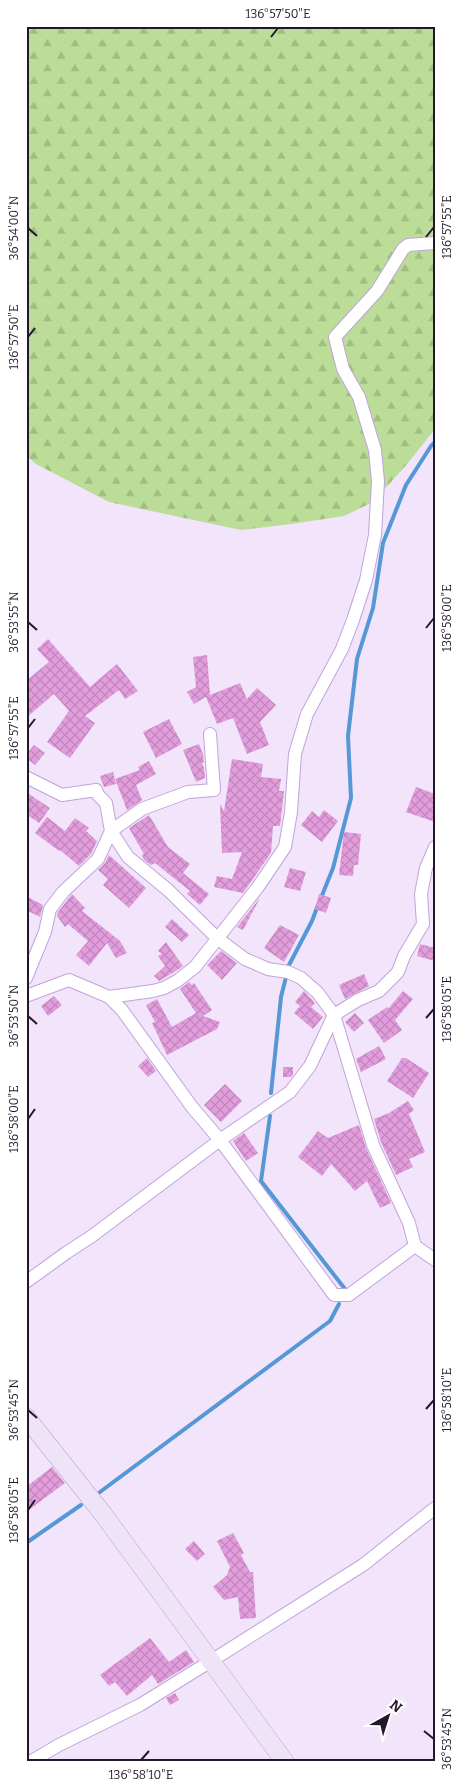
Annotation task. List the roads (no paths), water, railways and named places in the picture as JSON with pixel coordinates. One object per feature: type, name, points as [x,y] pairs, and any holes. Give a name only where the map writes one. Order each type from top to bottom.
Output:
[{"type":"street","points":[[109,996],[164,988],[195,967],[258,887],[285,847],[291,812],[295,754],[307,714],[342,649],[353,620],[366,580],[375,535],[378,481],[375,450],[359,397],[342,369],[334,337],[377,291],[403,249],[408,245],[435,243]]},
{"type":"street","points":[[26,978],[45,932],[50,909],[63,892],[98,859],[111,830],[142,809],[188,792],[214,790],[210,734]]},
{"type":"street","points":[[26,777],[62,795],[96,790],[106,803],[111,830],[128,856],[168,890],[217,938],[245,958],[268,969],[288,972],[301,978],[318,993],[334,1015],[373,1145],[409,1223],[415,1246],[435,1260]]},
{"type":"street","points":[[26,1282],[92,1236],[220,1140],[290,1092],[310,1066],[334,1015],[358,1000],[379,991],[398,972],[404,956],[423,924],[421,894],[426,868],[435,846]]},
{"type":"street","points":[[26,996],[68,980],[109,996],[122,1010],[192,1107],[220,1140],[334,1295],[349,1295],[415,1246]]},
{"type":"street","points":[[26,1417],[103,1514],[285,1762]]},
{"type":"street","points":[[30,1762],[59,1745],[140,1705],[211,1661],[363,1565],[435,1508]]},
{"type":"waterway","points":[[321,898],[333,868],[351,798],[348,736],[357,659],[373,608],[383,543],[406,485],[435,442]]},
{"type":"waterway","points":[[271,1093],[281,997],[289,965],[312,921],[318,905]]},
{"type":"waterway","points":[[270,1116],[261,1181],[345,1289]]},
{"type":"waterway","points":[[100,1492],[330,1321],[339,1304]]},
{"type":"waterway","points":[[26,1543],[81,1505]]}]
